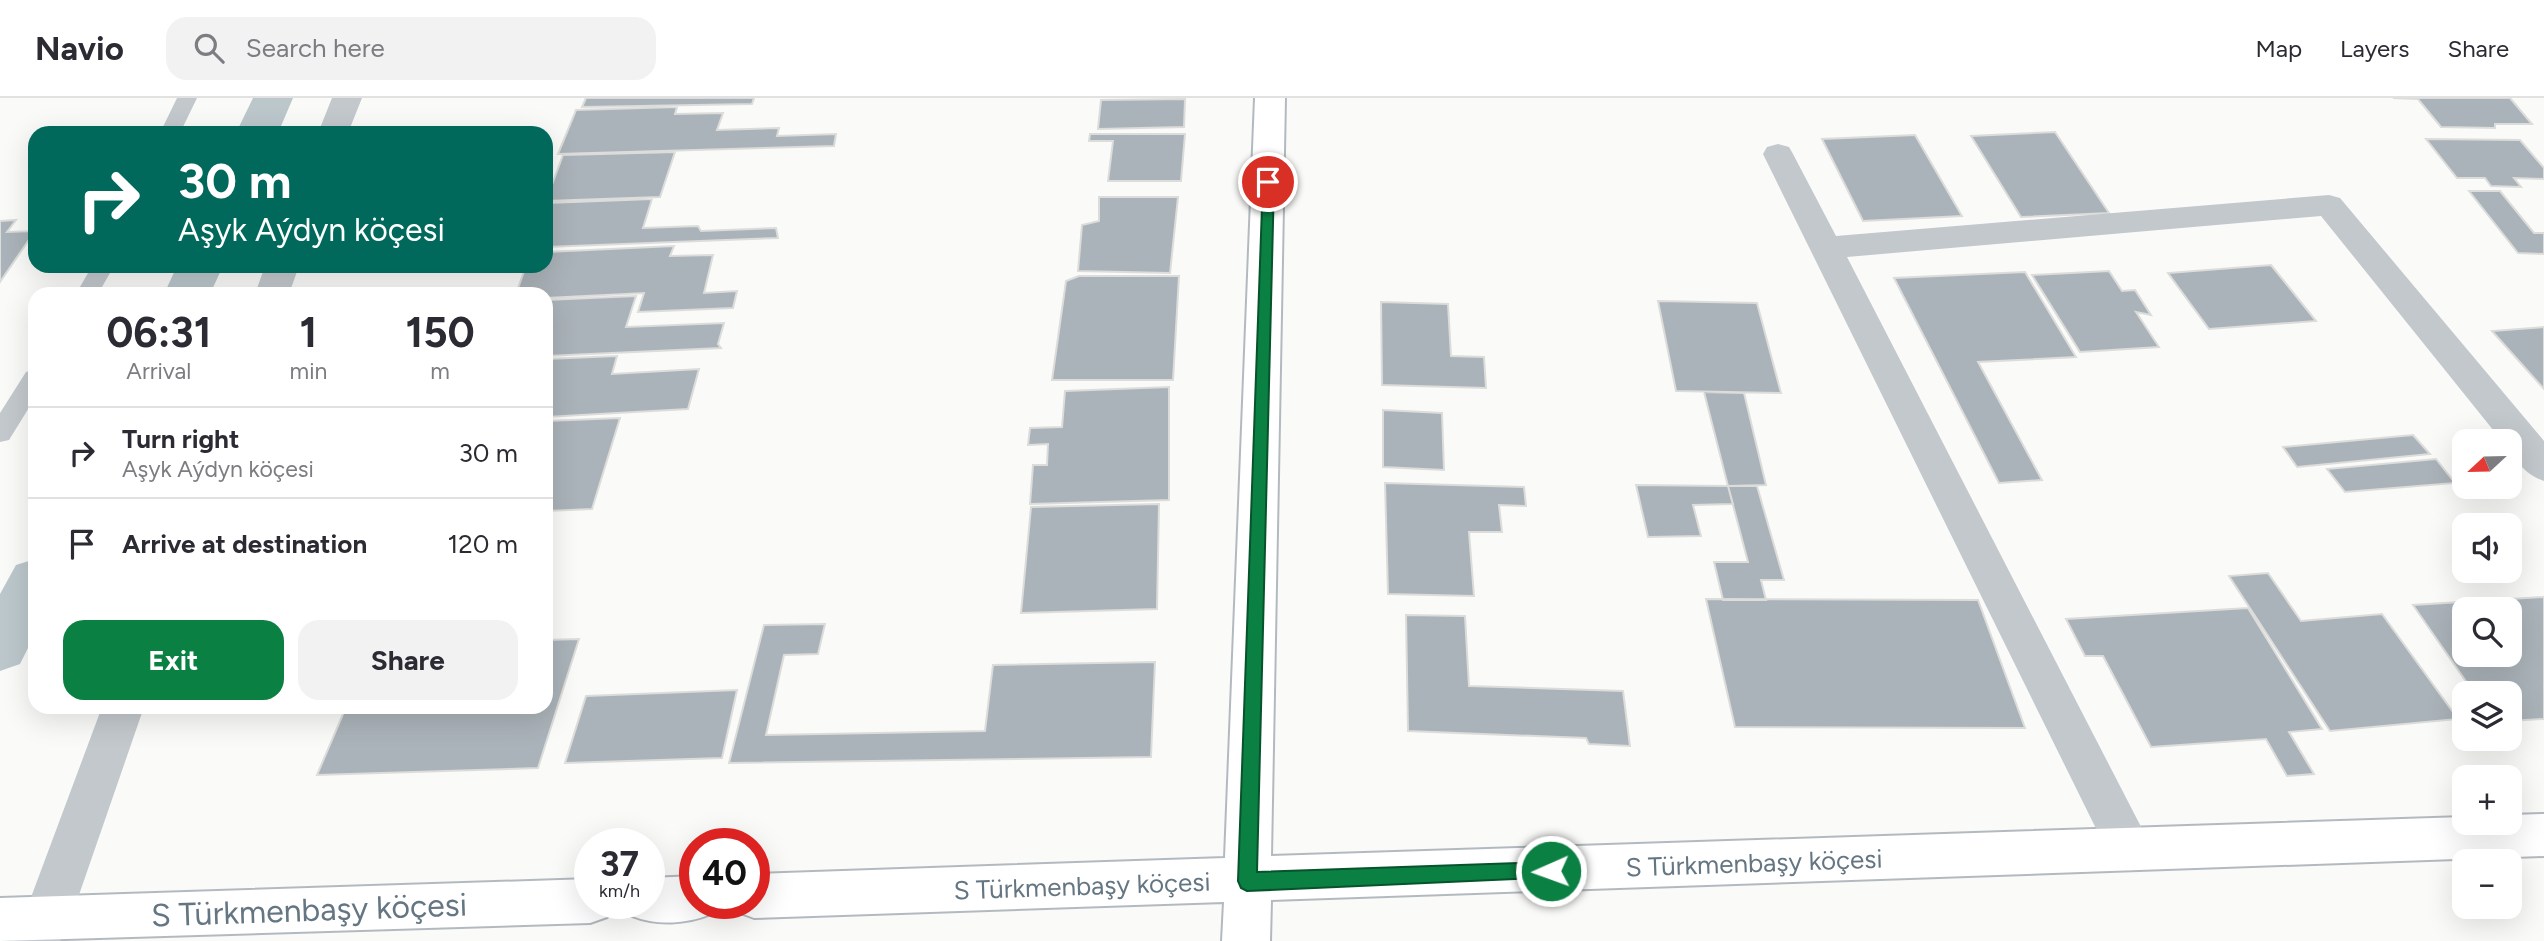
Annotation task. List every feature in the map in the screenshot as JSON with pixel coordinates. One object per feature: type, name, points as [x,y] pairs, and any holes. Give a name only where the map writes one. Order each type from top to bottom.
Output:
[{"type":"main road","points":[[1246,941],[1270,98]]},
{"type":"main road","name":"S Türkmenbaşy köçesi","points":[[770,896],[2544,835]]},
{"type":"main road","name":"S Türkmenbaşy köçesi","points":[[27,925],[574,902]]},
{"type":"street","points":[[336,126],[347,98]]},
{"type":"street","points":[[1778,154],[1828,248],[2130,850]]},
{"type":"street","points":[[1828,248],[2329,205],[2544,467]]},
{"type":"street","points":[[27,925],[120,714]]},
{"type":"lane","points":[[173,126],[187,98]]},
{"type":"lane","points":[[0,433],[28,388]]},
{"type":"building","points":[[586,98],[754,98],[752,104],[582,107]]},
{"type":"building","points":[[2393,98],[2510,98],[2532,124],[2495,124],[2495,128],[2441,127],[2418,99]]},
{"type":"building","points":[[1185,99],[1184,127],[1098,129],[1101,100]]},
{"type":"building","points":[[677,107],[675,114],[723,113],[717,130],[779,128],[777,136],[836,134],[834,146],[558,154],[576,110]]},
{"type":"building","points":[[2055,132],[2109,213],[2021,217],[1971,136]]},
{"type":"building","points":[[1090,134],[1185,134],[1181,181],[1108,181],[1113,141],[1089,141]]},
{"type":"building","points":[[1915,135],[1962,216],[1863,221],[1822,139]]},
{"type":"building","points":[[2426,139],[2520,140],[2544,168],[2544,179],[2514,178],[2521,187],[2491,186],[2485,178],[2457,178]]},
{"type":"building","points":[[675,152],[660,197],[553,201],[553,182],[563,155]]},
{"type":"building","points":[[2469,191],[2500,191],[2534,233],[2544,233],[2544,254],[2518,253]]},
{"type":"building","points":[[1099,197],[1178,197],[1170,273],[1078,271],[1082,225],[1099,221]]},
{"type":"building","points":[[652,199],[643,228],[698,226],[701,231],[776,228],[778,238],[553,247],[553,203]]},
{"type":"building","points":[[16,220],[7,232],[28,231],[28,241],[0,282],[0,221]]},
{"type":"building","points":[[674,246],[670,256],[713,255],[704,293],[737,291],[733,308],[638,312],[644,293],[553,298],[553,287],[518,287],[524,273],[553,273],[553,252]]},
{"type":"building","points":[[2271,265],[2316,321],[2209,329],[2168,273]]},
{"type":"building","points":[[2109,271],[2122,291],[2135,290],[2151,315],[2136,312],[2159,347],[2080,352],[2032,275]]},
{"type":"building","points":[[2025,272],[2076,357],[1978,362],[2042,480],[1999,483],[1894,278]]},
{"type":"building","points":[[1079,276],[1179,276],[1173,380],[1052,380],[1066,281]]},
{"type":"building","points":[[636,296],[626,327],[724,323],[718,344],[721,348],[553,356],[553,300]]},
{"type":"building","points":[[1658,301],[1757,303],[1781,393],[1676,391]]},
{"type":"building","points":[[1381,302],[1448,304],[1451,356],[1484,357],[1486,388],[1382,385]]},
{"type":"building","points":[[2544,327],[2544,389],[2492,331]]},
{"type":"building","points":[[617,356],[612,374],[699,369],[688,409],[553,417],[553,359]]},
{"type":"building","points":[[1169,387],[1169,500],[1030,504],[1033,465],[1047,465],[1048,444],[1028,445],[1030,428],[1062,427],[1065,391]]},
{"type":"building","points":[[1704,392],[1744,393],[1766,485],[1728,486]]},
{"type":"building","points":[[1383,410],[1442,413],[1444,470],[1383,467]]},
{"type":"building","points":[[620,418],[592,509],[553,511],[553,421]]},
{"type":"building","points":[[2413,435],[2430,454],[2297,467],[2283,447]]},
{"type":"building","points":[[2436,459],[2452,479],[2452,483],[2345,492],[2327,469]]},
{"type":"building","points":[[1385,483],[1524,487],[1526,506],[1499,505],[1502,532],[1469,532],[1474,596],[1388,594]]},
{"type":"building","points":[[1636,485],[1728,486],[1733,504],[1693,505],[1701,536],[1648,537]]},
{"type":"building","points":[[1728,486],[1757,486],[1784,580],[1761,580],[1766,600],[1723,600],[1714,562],[1748,562]]},
{"type":"building","points":[[1159,504],[1157,609],[1021,613],[1031,507]]},
{"type":"building","points":[[2268,573],[2301,621],[2382,614],[2452,711],[2452,720],[2330,731],[2229,576]]},
{"type":"building","points":[[2544,597],[2544,719],[2522,720],[2522,681],[2466,681],[2456,667],[2522,667],[2522,598]]},
{"type":"building","points":[[1706,599],[1978,600],[2025,728],[1735,727]]},
{"type":"building","points":[[2452,603],[2452,661],[2413,605]]},
{"type":"building","points":[[2248,608],[2322,729],[2289,732],[2314,774],[2287,776],[2266,739],[2151,747],[2103,656],[2085,656],[2066,619]]},
{"type":"building","points":[[1406,615],[1465,616],[1469,686],[1623,691],[1630,746],[1589,744],[1586,738],[1408,731]]},
{"type":"building","points":[[825,624],[818,654],[784,655],[766,735],[985,731],[993,665],[1155,662],[1151,757],[729,763],[764,625]]},
{"type":"building","points":[[579,639],[538,768],[317,775],[343,714],[553,714],[553,640]]},
{"type":"building","points":[[737,690],[722,758],[565,763],[586,696]]},
{"type":"waterway","points":[[260,126],[273,98]]},
{"type":"waterway","points":[[190,287],[197,273]]},
{"type":"waterway","points":[[0,647],[28,594]]},
{"type":"route","points":[[1268,182],[1247,881],[1551,871]]}]
